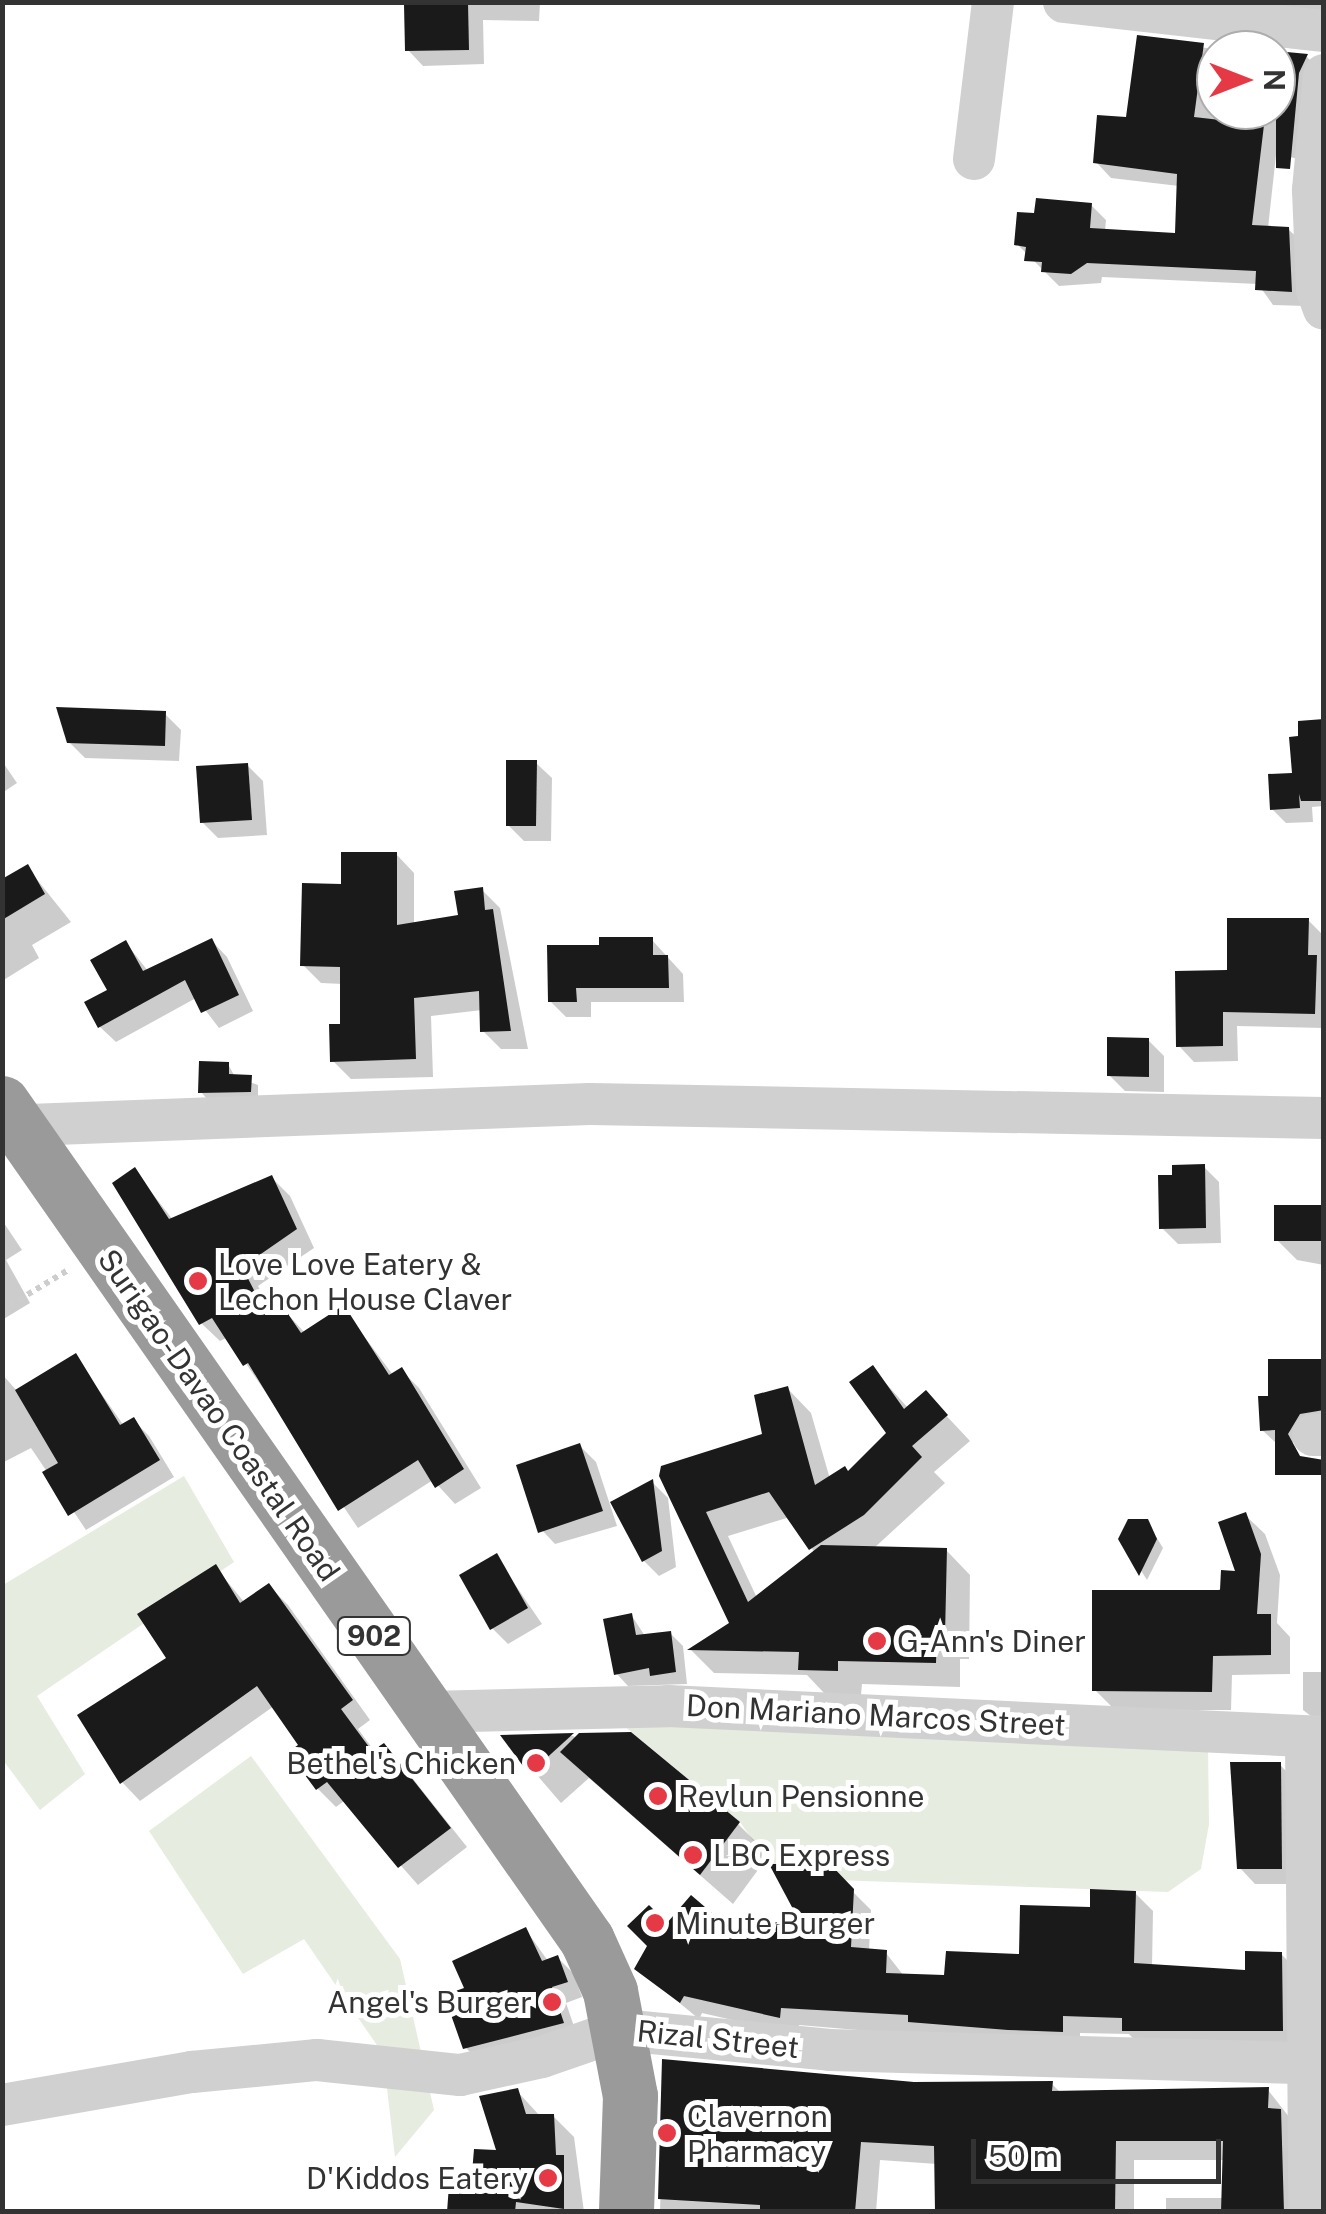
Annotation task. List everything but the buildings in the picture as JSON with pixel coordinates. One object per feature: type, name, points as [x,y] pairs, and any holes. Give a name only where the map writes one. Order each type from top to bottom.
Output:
[{"type":"highway","name":"Surigao-Davao Coastal Road","points":[[7,1116],[572,1915],[610,1991],[620,2030],[632,2144],[626,2212]]},
{"type":"street","points":[[974,159],[993,2]]},
{"type":"street","points":[[1064,2],[1324,31]]},
{"type":"street","points":[[1324,75],[1313,190],[1317,290],[1324,309]]},
{"type":"street","points":[[7,1116],[590,1104],[1324,1118]]},
{"type":"street","name":"Don Mariano Marcos Street","points":[[429,1712],[668,1706],[1314,1737]]},
{"type":"street","points":[[1309,2212],[1315,2064],[1314,1737]]},
{"type":"street","name":"Rizal Street","points":[[2,2104],[192,2072],[317,2060],[460,2075],[542,2057],[620,2030],[830,2050],[1315,2064]]},
{"type":"path","points":[[2,1310],[103,1248]]},
{"type":"shaded area","points":[[184,1476],[234,1562],[37,1696],[85,1774],[40,1810],[3,1760],[3,1585]]},
{"type":"shaded area","points":[[623,1725],[1208,1744],[1209,1824],[1201,1869],[1168,1892],[779,1878],[740,1822]]},
{"type":"shaded area","points":[[251,1756],[400,1959],[434,2110],[395,2157],[383,2054],[304,1939],[243,1974],[149,1831]]},
{"type":"place","name":"Love Love Eatery & Lechon House Claver","points":[[198,1281]]},
{"type":"place","name":"G-Ann's Diner","points":[[877,1641]]},
{"type":"place","name":"Bethel's Chicken","points":[[536,1763]]},
{"type":"place","name":"Revlun Pensionne","points":[[658,1796]]},
{"type":"place","name":"LBC Express","points":[[693,1855]]},
{"type":"place","name":"Minute Burger","points":[[655,1923]]},
{"type":"place","name":"Angel's Burger","points":[[552,2002]]},
{"type":"place","name":"Clavernon Pharmacy","points":[[667,2133]]},
{"type":"place","name":"D'Kiddos Eatery","points":[[548,2178]]}]
